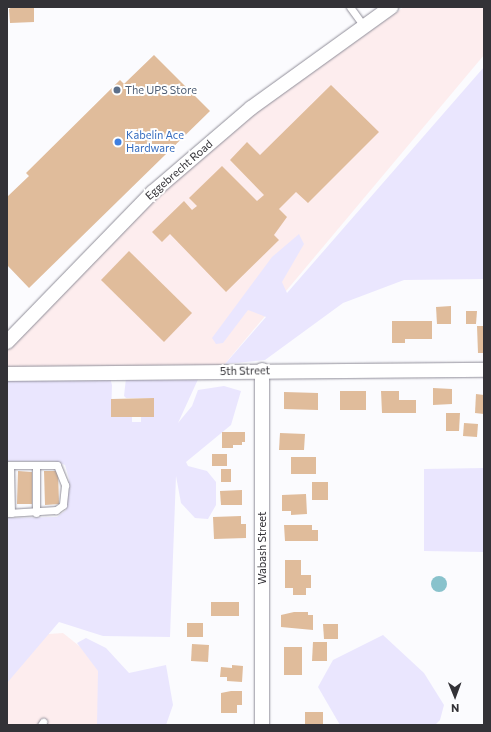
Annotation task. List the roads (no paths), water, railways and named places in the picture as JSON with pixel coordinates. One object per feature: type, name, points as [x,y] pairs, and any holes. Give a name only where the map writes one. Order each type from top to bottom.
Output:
[{"type":"street","name":"Eggebrecht Road","points":[[7,342],[153,192],[251,108],[391,7]]},
{"type":"street","name":"5th Street","points":[[7,374],[262,370],[484,370]]},
{"type":"street","name":"Wabash Street","points":[[262,370],[262,725]]},
{"type":"lane","points":[[350,7],[364,26]]},
{"type":"lane","points":[[36,465],[36,513]]},
{"type":"lane","points":[[36,465],[57,465],[65,485],[63,505],[50,513],[9,513],[9,466],[36,465]]},
{"type":"water","points":[[439,576],[446,581],[447,584],[442,591],[439,592],[432,587],[431,584],[436,577]]},
{"type":"place","name":"The UPS Store","points":[[117,90]]},
{"type":"place","name":"Kabelin Ace Hardware","points":[[118,142]]}]
